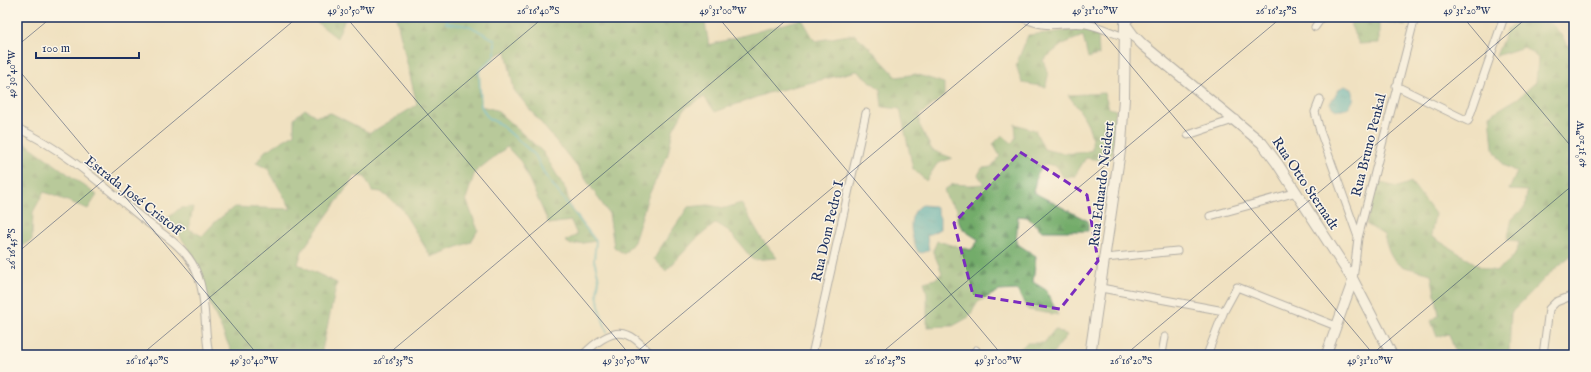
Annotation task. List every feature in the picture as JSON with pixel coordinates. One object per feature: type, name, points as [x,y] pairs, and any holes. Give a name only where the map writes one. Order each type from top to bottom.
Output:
[{"type":"main road","name":"Rua Eduardo Neidert","points":[[1090,355],[1101,288],[1123,122],[1126,19]]},
{"type":"main road","name":"Rua Otto Sternadt","points":[[1126,19],[1132,35],[1262,143],[1297,192],[1353,280],[1392,355]]},
{"type":"street","points":[[1022,17],[1046,26],[1087,24],[1125,37]]},
{"type":"street","points":[[1315,27],[1322,17]]},
{"type":"street","name":"Rua Bruno Penkal","points":[[1353,280],[1358,238],[1415,17]]},
{"type":"street","points":[[1396,86],[1468,121],[1504,17]]},
{"type":"street","points":[[1320,99],[1315,112],[1318,127],[1358,238]]},
{"type":"street","name":"Rua Dom Pedro I","points":[[812,355],[866,113]]},
{"type":"street","points":[[1188,135],[1236,120]]},
{"type":"street","name":"Estrada José Cristoff","points":[[17,128],[45,143],[112,192],[143,219],[178,244],[192,263],[201,285],[209,355]]},
{"type":"street","points":[[1210,216],[1297,192]]},
{"type":"street","points":[[1105,258],[1177,251]]},
{"type":"street","points":[[1326,355],[1353,280]]},
{"type":"street","points":[[1207,355],[1224,311],[1237,287],[1336,326]]},
{"type":"street","points":[[1101,288],[1224,311]]},
{"type":"street","points":[[1543,355],[1549,309],[1556,302],[1574,295]]},
{"type":"street","points":[[583,355],[602,340],[617,334],[628,335],[652,355]]},
{"type":"street","points":[[1164,355],[1162,354],[1165,337]]},
{"type":"highlighted area","points":[[1020,152],[1087,195],[1098,261],[1060,309],[973,295],[954,223]]},
{"type":"green space","points":[[310,17],[349,17],[344,21],[337,38]]},
{"type":"green space","points":[[396,17],[704,17],[709,45],[802,19],[815,41],[854,34],[865,43],[897,77],[916,74],[944,83],[944,96],[920,115],[919,124],[932,150],[952,158],[937,164],[926,181],[913,169],[900,109],[882,107],[880,89],[857,71],[768,93],[715,112],[704,97],[685,108],[673,130],[668,154],[648,197],[634,242],[624,254],[614,247],[609,214],[578,168],[514,90],[506,51],[495,56],[479,71],[481,106],[496,110],[543,152],[566,190],[570,206],[596,241],[571,245],[565,241],[577,235],[571,221],[549,224],[521,162],[507,147],[475,172],[466,199],[478,230],[471,242],[431,257],[401,208],[381,192],[372,191],[365,177],[355,176],[302,251],[298,264],[337,283],[321,355],[233,355],[192,263],[188,248],[168,218],[180,208],[193,207],[189,229],[202,236],[215,222],[234,207],[291,209],[268,169],[256,163],[265,151],[294,134],[294,118],[305,109],[316,116],[331,113],[370,133],[417,105]]},
{"type":"green space","points":[[1358,17],[1407,17],[1405,26],[1379,20],[1379,43],[1359,44],[1350,24]]},
{"type":"green space","points":[[1529,17],[1543,19],[1549,22],[1554,26],[1570,48],[1574,50],[1574,253],[1548,275],[1511,313],[1509,355],[1456,355],[1449,334],[1437,337],[1431,321],[1439,315],[1431,274],[1399,264],[1390,255],[1384,235],[1366,224],[1377,182],[1398,187],[1411,182],[1435,214],[1431,236],[1481,267],[1495,271],[1511,259],[1517,251],[1519,241],[1507,240],[1512,219],[1525,207],[1527,191],[1509,190],[1517,172],[1503,165],[1493,148],[1490,115],[1518,98],[1536,82],[1538,58],[1524,47],[1496,56],[1507,29]]},
{"type":"green space","points":[[1084,29],[1098,33],[1099,55],[1088,58],[1083,36],[1063,44],[1043,60],[1048,74],[1046,87],[1022,83],[1016,65],[1028,35]]},
{"type":"green space","points":[[1104,93],[1109,108],[1116,110],[1113,152],[1107,161],[1086,158],[1074,177],[1063,177],[1057,166],[1045,164],[1037,175],[1033,192],[1088,221],[1088,231],[1042,231],[1027,217],[1018,216],[1016,243],[1036,256],[1033,282],[1046,290],[1058,315],[1028,310],[1017,290],[999,291],[978,302],[969,317],[953,326],[927,327],[927,294],[924,282],[935,279],[942,273],[933,251],[937,241],[971,250],[979,240],[962,228],[958,221],[957,209],[948,201],[944,190],[953,184],[984,184],[978,175],[982,168],[991,167],[1000,156],[993,144],[1002,135],[1012,143],[1016,137],[1015,124],[1035,130],[1044,149],[1068,153],[1080,153],[1092,150],[1091,134],[1086,120],[1068,95]]},
{"type":"green space","points":[[17,137],[97,195],[88,209],[44,192],[33,212],[32,240],[17,249]]},
{"type":"green space","points":[[741,203],[762,239],[777,258],[753,260],[729,231],[716,223],[696,239],[666,271],[654,259],[688,207],[708,205],[725,208]]},
{"type":"green space","points":[[1055,329],[1067,335],[1052,355],[1012,355],[1027,343],[1044,343]]},
{"type":"water","points":[[1345,86],[1352,89],[1354,96],[1353,101],[1346,109],[1337,110],[1330,103],[1340,88]]},
{"type":"water","points":[[922,205],[935,206],[940,218],[940,229],[927,236],[929,250],[922,253],[918,252],[913,240],[911,220],[913,214]]},
{"type":"waterway","points":[[448,17],[446,23],[470,26],[495,40],[495,56],[479,71],[481,106],[488,118],[500,124],[535,155],[545,175],[596,241],[594,260],[599,279],[597,293],[600,311],[607,332]]}]
